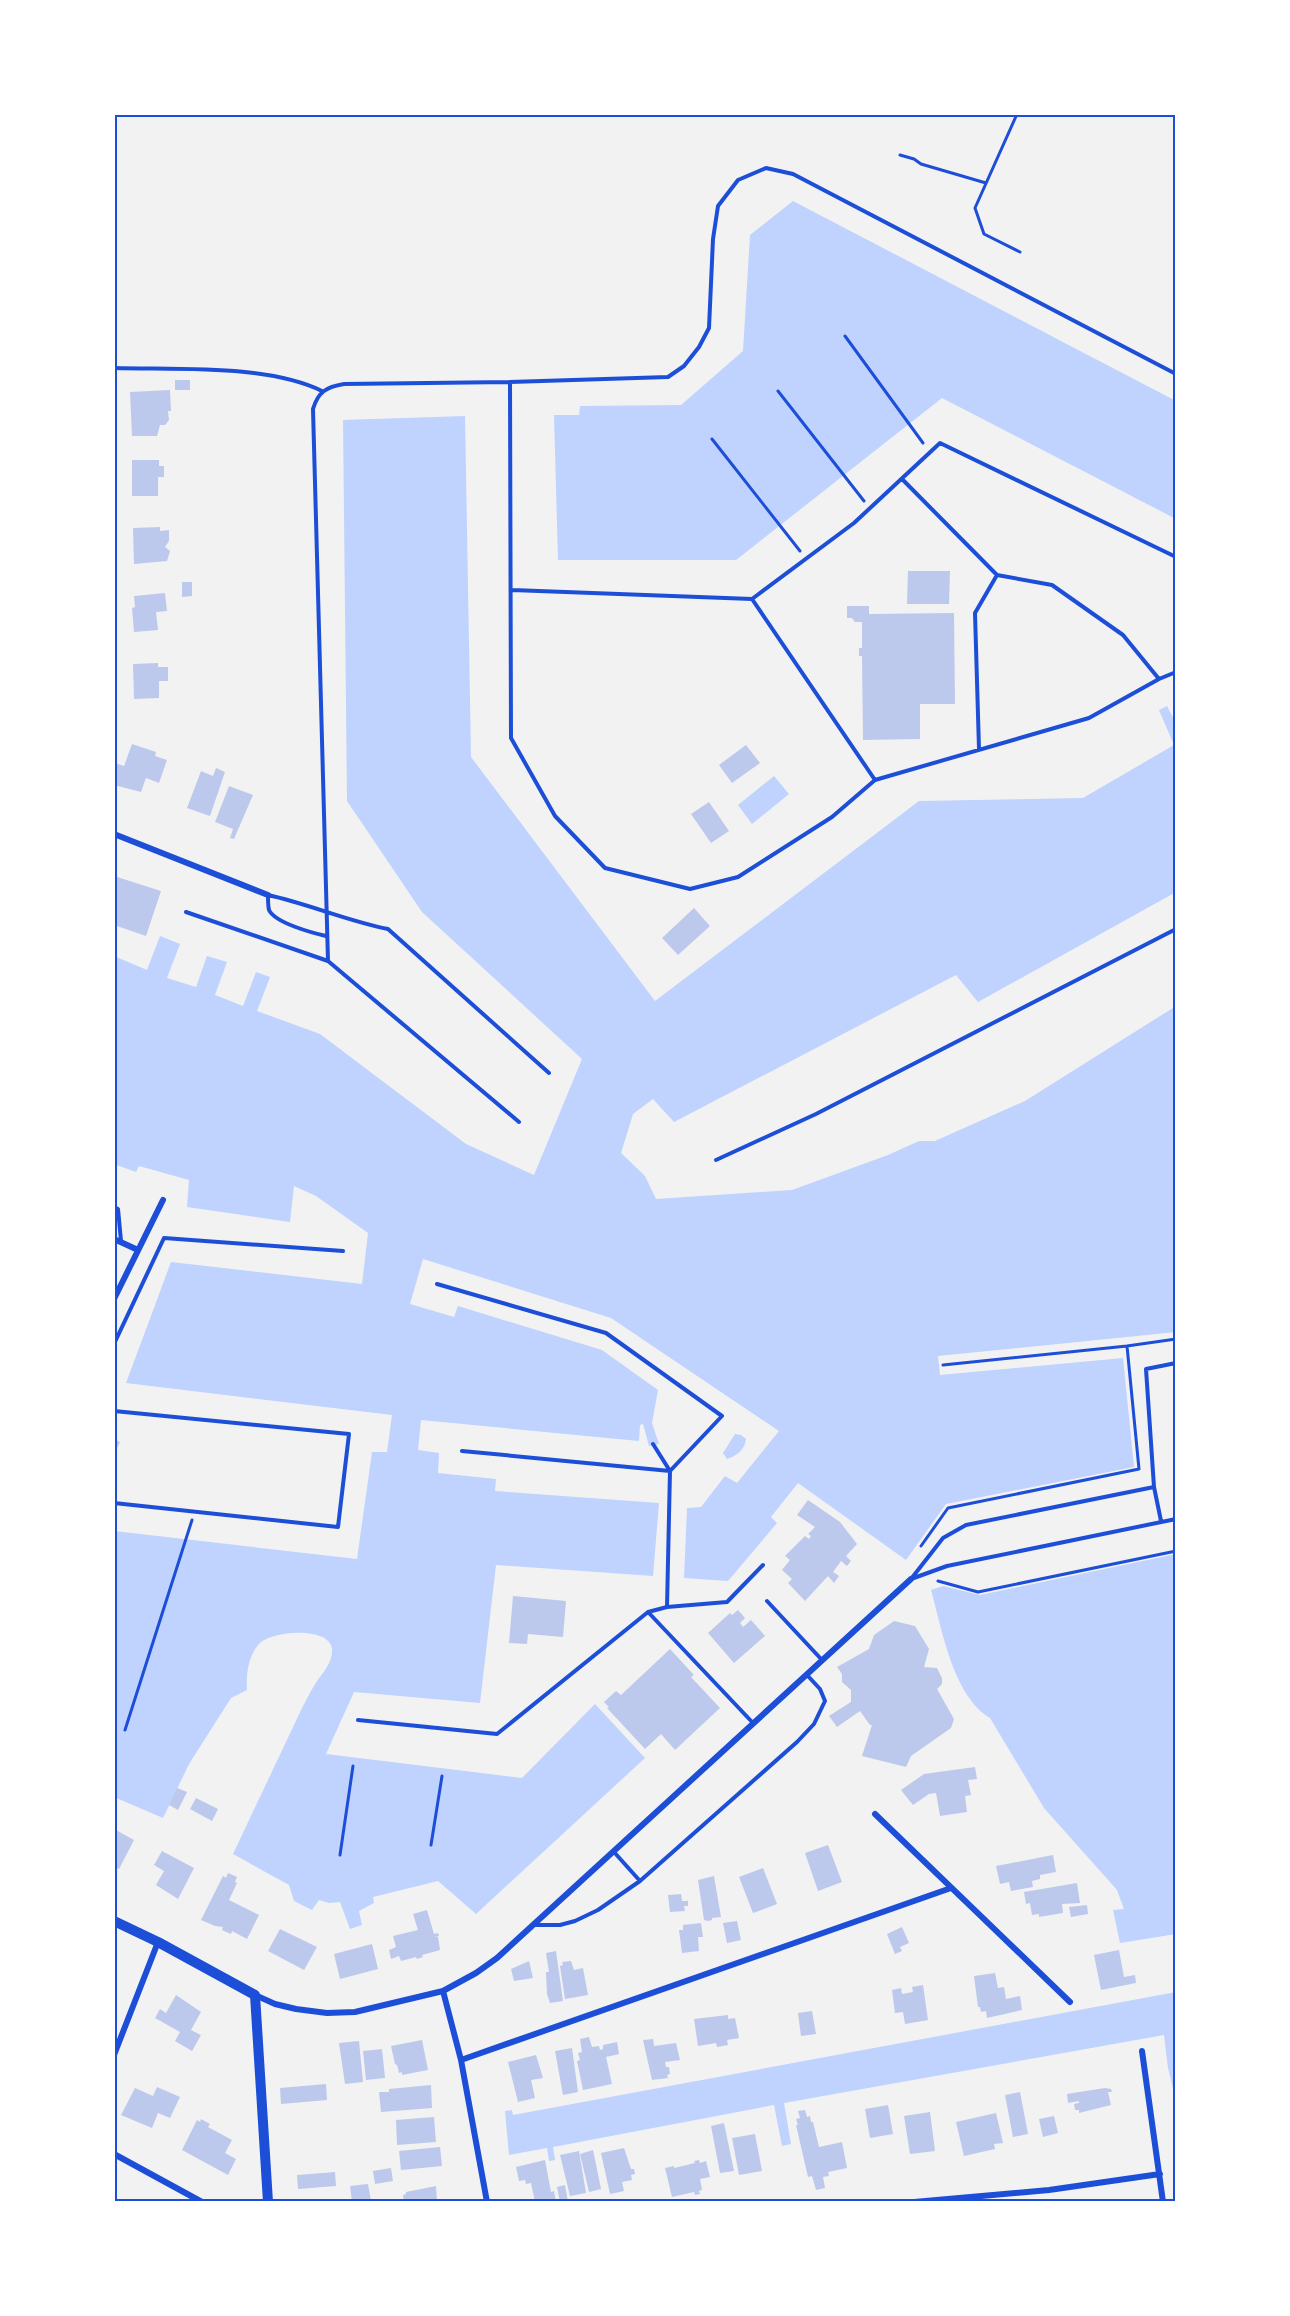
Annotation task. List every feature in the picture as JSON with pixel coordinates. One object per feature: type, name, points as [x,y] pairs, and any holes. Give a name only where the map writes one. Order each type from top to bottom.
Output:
[{"type":"street","points":[[114,834],[268,895]]},
{"type":"street","points":[[114,1299],[163,1200]]},
{"type":"street","points":[[117,1240],[138,1250]]},
{"type":"street","points":[[114,1921],[158,1942],[255,1995],[275,2004],[296,2009],[327,2013],[355,2012],[443,1991],[476,1973],[533,1924],[911,1579]]},
{"type":"street","points":[[875,1814],[1070,2002]]},
{"type":"street","points":[[460,2060],[951,1888]]},
{"type":"street","points":[[114,2055],[158,1942]]},
{"type":"street","points":[[443,1991],[460,2060],[487,2202]]},
{"type":"street","points":[[255,1995],[268,2202]]},
{"type":"street","points":[[1142,2051],[1162,2202]]},
{"type":"street","points":[[114,2154],[202,2202]]},
{"type":"street","points":[[914,2202],[1049,2190],[1160,2175]]},
{"type":"lane","points":[[328,961],[313,409],[322,391],[344,384],[668,377],[684,366],[699,347],[708,328],[713,239],[718,206],[738,180],[766,168],[793,174],[1176,374]]},
{"type":"lane","points":[[114,368],[259,374],[304,384],[322,391]]},
{"type":"lane","points":[[510,382],[511,738],[555,816],[605,868],[690,889],[738,877],[832,818],[876,780],[1089,718],[1176,672]]},
{"type":"lane","points":[[512,590],[752,599],[854,523],[940,443],[1176,558]]},
{"type":"lane","points":[[902,478],[997,575],[1052,585],[1123,635],[1159,679]]},
{"type":"lane","points":[[980,749],[975,613],[997,575]]},
{"type":"lane","points":[[752,599],[876,780]]},
{"type":"lane","points":[[327,937],[291,925],[274,916],[269,910],[268,895],[361,924],[388,929],[549,1073]]},
{"type":"lane","points":[[186,912],[328,961],[519,1122]]},
{"type":"lane","points":[[716,1160],[816,1114],[1176,929]]},
{"type":"lane","points":[[114,1207],[118,1209],[117,1240]]},
{"type":"lane","points":[[114,1344],[164,1238],[343,1251]]},
{"type":"lane","points":[[437,1284],[606,1333],[722,1416],[670,1471]]},
{"type":"lane","points":[[1161,1521],[1154,1487],[1146,1369],[1176,1363]]},
{"type":"lane","points":[[114,1411],[349,1434],[338,1527],[114,1503]]},
{"type":"lane","points":[[653,1444],[670,1471],[667,1607]]},
{"type":"lane","points":[[462,1451],[670,1471]]},
{"type":"lane","points":[[911,1579],[943,1538],[966,1525],[1154,1487]]},
{"type":"lane","points":[[911,1579],[947,1566],[1176,1519]]},
{"type":"lane","points":[[358,1720],[497,1734],[648,1612],[667,1607],[727,1602],[763,1565]]},
{"type":"lane","points":[[767,1601],[822,1660]]},
{"type":"lane","points":[[648,1612],[753,1723]]},
{"type":"lane","points":[[533,1924],[548,1926],[575,1921],[598,1910],[639,1881],[797,1742],[814,1724],[825,1701],[820,1689],[806,1675]]},
{"type":"lane","points":[[613,1851],[639,1881]]},
{"type":"path","points":[[1017,114],[975,208],[984,234],[1020,252]]},
{"type":"path","points":[[900,155],[914,159],[921,164],[986,183]]},
{"type":"path","points":[[845,336],[930,452]]},
{"type":"path","points":[[778,392],[870,508]]},
{"type":"path","points":[[712,439],[806,559]]},
{"type":"path","points":[[943,1365],[1176,1339]]},
{"type":"path","points":[[915,1553],[948,1508],[1139,1469],[1127,1346]]},
{"type":"path","points":[[125,1730],[187,1536]]},
{"type":"path","points":[[931,1583],[937,1581],[978,1592],[1176,1551]]},
{"type":"path","points":[[340,1855],[353,1766]]},
{"type":"path","points":[[431,1845],[442,1776]]},
{"type":"water","points":[[793,201],[1176,401],[1176,519],[942,398],[736,560],[558,560],[554,415],[579,415],[580,406],[681,405],[743,351],[750,235]]},
{"type":"water","points":[[465,416],[471,757],[655,1001],[919,801],[1083,798],[1174,745],[1159,710],[1167,706],[1176,723],[1176,892],[978,1002],[956,975],[674,1122],[653,1099],[633,1114],[621,1153],[645,1176],[656,1199],[792,1190],[888,1155],[919,1141],[935,1141],[1025,1101],[1176,1006],[1176,1332],[938,1356],[940,1375],[1123,1358],[1134,1467],[946,1504],[906,1560],[798,1483],[771,1517],[777,1523],[728,1581],[684,1578],[687,1508],[701,1507],[725,1476],[737,1483],[779,1431],[611,1318],[423,1259],[410,1304],[454,1317],[458,1306],[602,1350],[658,1390],[652,1423],[659,1444],[649,1446],[643,1424],[640,1425],[639,1441],[421,1420],[418,1450],[439,1453],[438,1473],[496,1479],[495,1491],[659,1503],[653,1576],[496,1565],[480,1703],[354,1692],[326,1754],[522,1778],[595,1704],[645,1758],[476,1914],[438,1881],[373,1897],[374,1903],[359,1911],[362,1925],[350,1929],[340,1902],[329,1903],[319,1900],[312,1910],[294,1901],[289,1885],[233,1854],[303,1706],[331,1659],[332,1649],[329,1642],[321,1637],[311,1634],[286,1634],[274,1636],[258,1645],[248,1666],[247,1690],[231,1698],[189,1764],[163,1818],[114,1797],[114,1531],[357,1559],[372,1452],[387,1452],[392,1415],[126,1383],[171,1262],[362,1284],[368,1233],[316,1196],[294,1186],[290,1222],[187,1207],[189,1180],[139,1166],[136,1172],[114,1164],[114,956],[147,970],[160,936],[180,944],[167,978],[196,987],[207,956],[227,962],[215,995],[243,1006],[256,972],[270,977],[257,1011],[320,1034],[466,1144],[534,1175],[582,1059],[422,912],[347,801],[343,420]]},
{"type":"water","points":[[774,776],[789,794],[752,824],[738,805]]},
{"type":"water","points":[[735,1434],[746,1439],[745,1443],[740,1452],[727,1459],[723,1453]]},
{"type":"water","points":[[1176,1554],[1176,1934],[1120,1943],[1113,1910],[1124,1909],[1117,1890],[1044,1808],[990,1718],[977,1708],[967,1694],[951,1660],[931,1590],[943,1586],[980,1595]]},
{"type":"water","points":[[1176,1992],[1176,2101],[1168,2068],[1164,2035],[784,2103],[791,2144],[782,2146],[774,2105],[553,2147],[555,2160],[549,2161],[547,2148],[509,2155],[505,2111],[512,2110],[513,2115]]},
{"type":"building","points":[[175,380],[190,380],[190,390],[175,390]]},
{"type":"building","points":[[170,390],[169,420],[165,425],[160,425],[157,436],[132,436],[130,392]]},
{"type":"building","points":[[132,460],[159,460],[159,466],[164,466],[164,477],[158,477],[158,496],[132,496]]},
{"type":"building","points":[[160,527],[160,531],[169,530],[169,541],[165,547],[170,551],[167,561],[134,564],[133,528]]},
{"type":"building","points":[[908,571],[950,571],[949,604],[907,604]]},
{"type":"building","points":[[182,582],[192,582],[192,596],[182,597]]},
{"type":"building","points":[[165,593],[167,611],[156,612],[158,630],[134,632],[132,608],[135,607],[134,596]]},
{"type":"building","points":[[847,606],[869,606],[869,614],[954,613],[955,704],[920,704],[920,739],[863,740],[862,656],[859,656],[859,648],[862,648],[862,622],[855,622],[852,618],[847,618]]},
{"type":"building","points":[[158,663],[158,667],[168,667],[168,681],[159,681],[159,698],[134,699],[133,664]]},
{"type":"building","points":[[132,744],[156,752],[155,756],[167,760],[159,783],[146,778],[141,792],[114,785],[115,763],[124,766]]},
{"type":"building","points":[[746,745],[760,763],[732,783],[719,765]]},
{"type":"building","points":[[216,768],[225,772],[210,816],[187,808],[201,771],[213,776]]},
{"type":"building","points":[[229,786],[253,795],[234,839],[230,838],[233,829],[215,822]]},
{"type":"building","points":[[709,802],[729,831],[711,843],[691,814]]},
{"type":"building","points":[[114,876],[161,891],[146,936],[114,925]]},
{"type":"building","points":[[694,908],[710,926],[678,955],[662,938]]},
{"type":"building","points":[[114,1439],[120,1442],[114,1454]]},
{"type":"building","points":[[808,1500],[840,1522],[857,1544],[846,1556],[851,1561],[847,1566],[841,1561],[833,1572],[839,1576],[834,1583],[828,1576],[805,1601],[788,1583],[792,1579],[782,1570],[790,1560],[785,1556],[805,1536],[809,1539],[811,1536],[808,1534],[815,1527],[797,1515]]},
{"type":"building","points":[[513,1596],[566,1601],[563,1637],[528,1634],[527,1644],[509,1643]]},
{"type":"building","points":[[738,1610],[745,1618],[740,1623],[743,1627],[751,1620],[765,1636],[734,1663],[708,1633],[730,1613],[732,1615]]},
{"type":"building","points":[[894,1621],[915,1626],[929,1649],[924,1667],[937,1668],[942,1684],[937,1689],[954,1719],[951,1728],[911,1756],[906,1767],[862,1756],[872,1725],[860,1711],[837,1727],[829,1716],[851,1702],[851,1690],[842,1682],[842,1674],[837,1667],[869,1649],[874,1635]]},
{"type":"building","points":[[670,1649],[694,1675],[691,1677],[720,1708],[675,1750],[661,1734],[645,1749],[604,1702],[616,1691],[621,1695]]},
{"type":"building","points":[[975,1767],[977,1779],[968,1780],[971,1795],[965,1796],[967,1812],[940,1816],[936,1793],[929,1794],[913,1805],[901,1790],[924,1774]]},
{"type":"building","points":[[177,1788],[187,1792],[178,1810],[169,1805]]},
{"type":"building","points":[[196,1798],[218,1809],[212,1821],[190,1809]]},
{"type":"building","points":[[114,1829],[134,1840],[119,1869],[114,1867]]},
{"type":"building","points":[[828,1845],[842,1882],[818,1891],[805,1853]]},
{"type":"building","points":[[162,1851],[194,1868],[178,1899],[156,1885],[164,1871],[154,1865]]},
{"type":"building","points":[[1053,1855],[1056,1872],[1040,1875],[1040,1879],[1032,1881],[1033,1887],[1011,1891],[1009,1882],[1000,1884],[996,1866]]},
{"type":"building","points":[[763,1868],[777,1904],[753,1913],[739,1877]]},
{"type":"building","points":[[228,1873],[237,1877],[235,1882],[237,1883],[229,1900],[259,1915],[247,1939],[232,1931],[231,1934],[222,1930],[223,1927],[201,1920],[223,1876],[226,1878]]},
{"type":"building","points":[[714,1876],[721,1917],[708,1921],[704,1920],[698,1880]]},
{"type":"building","points":[[1077,1883],[1080,1903],[1062,1904],[1063,1913],[1039,1917],[1039,1914],[1032,1915],[1030,1903],[1026,1904],[1024,1892]]},
{"type":"building","points":[[681,1894],[682,1901],[688,1901],[688,1906],[684,1906],[685,1911],[670,1912],[668,1895]]},
{"type":"building","points":[[1087,1905],[1088,1914],[1071,1917],[1069,1907]]},
{"type":"building","points":[[427,1910],[434,1934],[438,1933],[439,1936],[435,1937],[438,1937],[440,1950],[422,1955],[423,1957],[417,1959],[416,1957],[401,1961],[399,1956],[391,1959],[389,1950],[396,1947],[393,1936],[418,1930],[413,1914]]},
{"type":"building","points":[[737,1921],[741,1940],[727,1943],[723,1923]]},
{"type":"building","points":[[701,1923],[703,1937],[698,1937],[699,1951],[682,1953],[679,1930],[683,1930],[683,1925]]},
{"type":"building","points":[[902,1927],[909,1943],[900,1947],[902,1951],[895,1954],[887,1934]]},
{"type":"building","points":[[280,1929],[317,1947],[304,1970],[268,1951]]},
{"type":"building","points":[[372,1944],[378,1969],[340,1979],[334,1954]]},
{"type":"building","points":[[1119,1950],[1124,1977],[1135,1975],[1136,1983],[1101,1990],[1094,1955]]},
{"type":"building","points":[[556,1951],[563,2001],[550,2003],[547,1994],[546,1972],[549,1972],[546,1953]]},
{"type":"building","points":[[529,1961],[533,1978],[514,1981],[511,1969]]},
{"type":"building","points":[[571,1961],[574,1970],[583,1968],[588,1995],[565,1999],[560,1966],[563,1965],[562,1962]]},
{"type":"building","points":[[995,1973],[998,1988],[1004,1987],[1006,1999],[1020,1996],[1022,2010],[987,2018],[986,2011],[981,2012],[978,2007],[974,1976]]},
{"type":"building","points":[[923,1985],[928,2020],[905,2024],[903,2012],[895,2013],[892,1990],[901,1988],[902,1994],[913,1992],[912,1987]]},
{"type":"building","points":[[176,1995],[201,2012],[191,2030],[201,2035],[192,2051],[175,2041],[180,2032],[155,2018],[160,2009],[166,2013]]},
{"type":"building","points":[[812,2011],[816,2034],[801,2036],[798,2013]]},
{"type":"building","points":[[728,2015],[728,2019],[735,2018],[739,2038],[727,2040],[728,2045],[717,2047],[716,2043],[698,2046],[694,2019]]},
{"type":"building","points":[[589,2037],[592,2047],[599,2046],[600,2050],[603,2049],[603,2045],[617,2042],[619,2054],[606,2057],[612,2084],[583,2090],[577,2061],[580,2060],[578,2053],[582,2052],[580,2039]]},
{"type":"building","points":[[653,2039],[654,2046],[676,2043],[680,2060],[665,2062],[666,2067],[669,2067],[668,2078],[652,2080],[643,2040]]},
{"type":"building","points":[[422,2040],[428,2070],[402,2075],[395,2064],[391,2046]]},
{"type":"building","points":[[359,2041],[363,2082],[345,2084],[339,2043]]},
{"type":"building","points":[[572,2048],[578,2092],[563,2095],[555,2051]]},
{"type":"building","points":[[382,2049],[385,2078],[366,2080],[363,2051]]},
{"type":"building","points":[[536,2055],[543,2078],[531,2080],[535,2098],[518,2102],[508,2062]]},
{"type":"building","points":[[326,2084],[327,2100],[281,2104],[280,2088]]},
{"type":"building","points":[[431,2085],[432,2108],[381,2112],[379,2092]]},
{"type":"building","points":[[157,2087],[180,2097],[170,2118],[158,2113],[152,2128],[121,2115],[135,2088],[153,2096]]},
{"type":"building","points":[[1111,2089],[1112,2092],[1108,2092],[1111,2105],[1079,2113],[1079,2110],[1075,2110],[1074,2104],[1079,2101],[1068,2103],[1067,2094]]},
{"type":"building","points":[[1020,2092],[1028,2134],[1013,2137],[1005,2095]]},
{"type":"building","points":[[888,2105],[893,2134],[870,2138],[865,2109]]},
{"type":"building","points":[[805,2110],[807,2117],[810,2116],[813,2122],[819,2147],[842,2142],[847,2168],[828,2172],[829,2176],[823,2177],[825,2188],[816,2190],[812,2176],[808,2177],[796,2125],[798,2125],[796,2119],[800,2118],[798,2111]]},
{"type":"building","points":[[930,2112],[935,2151],[910,2154],[904,2116]]},
{"type":"building","points":[[996,2113],[1003,2143],[994,2144],[995,2149],[964,2156],[956,2122]]},
{"type":"building","points":[[1054,2116],[1058,2133],[1043,2137],[1039,2119]]},
{"type":"building","points":[[434,2117],[436,2142],[397,2145],[396,2120]]},
{"type":"building","points":[[201,2119],[210,2124],[208,2127],[232,2140],[225,2153],[236,2159],[228,2175],[182,2150],[197,2120],[200,2122]]},
{"type":"building","points":[[724,2123],[734,2171],[720,2173],[711,2126]]},
{"type":"building","points":[[755,2134],[762,2171],[739,2175],[732,2138]]},
{"type":"building","points":[[440,2147],[442,2166],[401,2170],[399,2151]]},
{"type":"building","points":[[624,2148],[635,2174],[631,2175],[632,2180],[622,2182],[624,2191],[610,2194],[601,2153]]},
{"type":"building","points":[[593,2150],[601,2189],[589,2192],[580,2154]]},
{"type":"building","points":[[579,2151],[586,2193],[570,2196],[560,2155]]},
{"type":"building","points":[[545,2160],[551,2192],[554,2191],[556,2202],[535,2202],[531,2183],[526,2184],[525,2180],[519,2181],[516,2167]]},
{"type":"building","points":[[699,2160],[700,2163],[706,2161],[710,2177],[700,2179],[702,2190],[699,2191],[700,2194],[695,2195],[694,2192],[672,2197],[665,2168],[674,2166],[674,2168]]},
{"type":"building","points":[[391,2168],[393,2181],[375,2184],[373,2171]]},
{"type":"building","points":[[335,2172],[336,2186],[298,2189],[297,2175]]},
{"type":"building","points":[[368,2184],[371,2201],[352,2202],[350,2186]]},
{"type":"building","points":[[565,2185],[568,2202],[560,2202],[557,2187]]},
{"type":"building","points":[[436,2186],[437,2202],[404,2202],[403,2195],[406,2192]]}]
